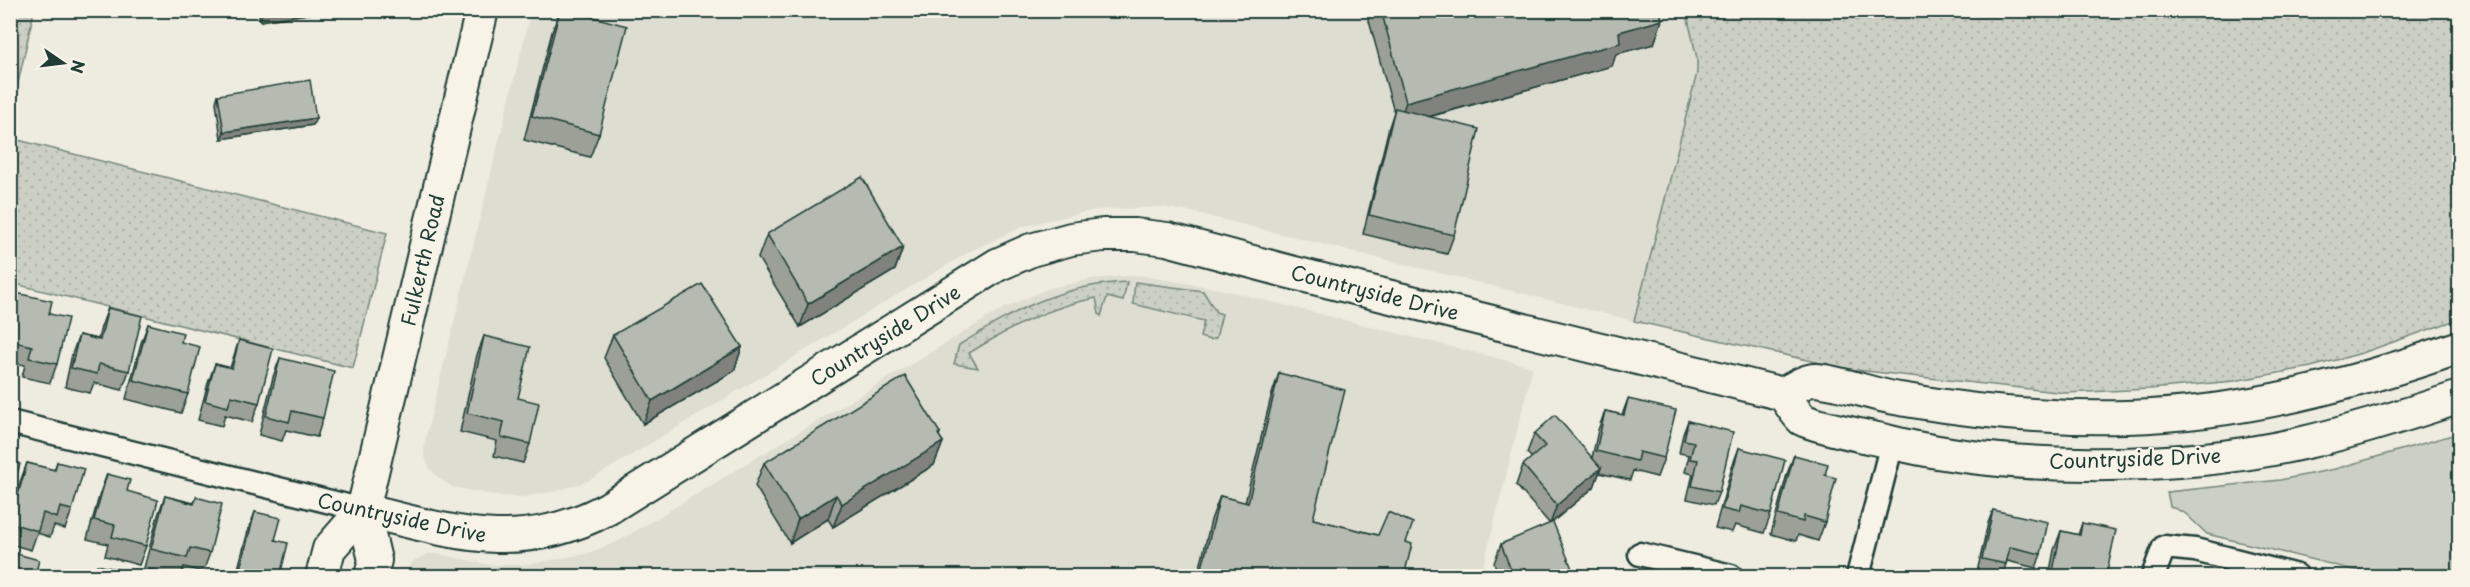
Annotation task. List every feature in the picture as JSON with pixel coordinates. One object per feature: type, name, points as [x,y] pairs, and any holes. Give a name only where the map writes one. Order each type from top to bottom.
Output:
[{"type":"street","name":"Fulkerth Road","points":[[370,576],[375,560],[363,510],[482,10]]},
{"type":"street","name":"Countryside Drive","points":[[10,422],[452,531],[494,537],[531,535],[573,524],[607,509],[997,265],[1031,250],[1071,239],[1102,235],[1135,235],[1167,239],[1783,394],[1803,420],[1892,443],[1938,452],[2024,461],[2107,463],[2172,460],[2241,453],[2296,444],[2356,429],[2460,397]]},
{"type":"street","name":"Countryside Drive","points":[[1783,394],[1814,379],[1898,399],[1961,409],[2072,417],[2175,414],[2272,401],[2319,391],[2378,375],[2460,347]]},
{"type":"street","points":[[1858,576],[1892,443]]},
{"type":"street","name":"Fulkerth Road","points":[[322,576],[329,549],[363,510]]},
{"type":"street","points":[[2153,576],[2164,547],[2195,550],[2297,576]]},
{"type":"street","points":[[1640,554],[1731,576]]},
{"type":"shaded area","points":[[10,11],[34,11],[11,115]]},
{"type":"shaded area","points":[[531,11],[1686,11],[1697,58],[1697,73],[1634,321],[1192,212],[1160,207],[1094,210],[1024,226],[967,253],[588,481],[557,491],[524,497],[499,496],[452,487],[430,469],[424,455],[425,440]]},
{"type":"shaded area","points":[[1686,11],[2459,11],[2459,319],[2362,353],[2311,367],[2234,381],[2150,389],[2066,393],[1847,369],[1634,321],[1697,73],[1697,58]]},
{"type":"shaded area","points":[[10,138],[387,233],[353,368],[11,283]]},
{"type":"shaded area","points":[[1138,275],[1220,289],[1533,367],[1481,576],[400,576],[415,560],[428,554],[490,565],[523,565],[586,554],[619,541],[1004,308],[1047,289],[1091,279]]},
{"type":"shaded area","points":[[1127,282],[1123,301],[1107,297],[1101,316],[1096,298],[1062,307],[1015,327],[969,353],[978,368],[954,364],[959,345],[1019,310],[1080,288]]},
{"type":"shaded area","points":[[1135,282],[1203,291],[1216,312],[1222,314],[1216,338],[1210,340],[1200,337],[1204,321],[1133,304]]},
{"type":"shaded area","points":[[2459,433],[2459,576],[2379,576],[2207,534],[2186,514],[2170,506],[2167,492],[2280,480],[2335,469]]},
{"type":"building","points":[[560,10],[627,26],[599,134],[532,116]]},
{"type":"building","points":[[1381,10],[1660,10],[1662,20],[1619,32],[1620,43],[1406,102]]},
{"type":"building","points":[[310,80],[316,118],[224,132],[218,95]]},
{"type":"building","points":[[1395,108],[1479,129],[1454,235],[1369,215]]},
{"type":"building","points":[[862,177],[903,247],[808,304],[767,234]]},
{"type":"building","points":[[702,284],[742,347],[652,401],[613,335]]},
{"type":"building","points":[[16,293],[52,301],[49,314],[68,318],[57,364],[29,358],[32,346],[10,341],[10,315]]},
{"type":"building","points":[[108,308],[142,316],[129,371],[99,364],[97,374],[71,368],[79,335],[100,340]]},
{"type":"building","points":[[148,324],[183,333],[181,342],[200,347],[188,394],[133,380]]},
{"type":"building","points":[[484,336],[530,347],[518,398],[539,403],[530,444],[501,437],[504,422],[467,413]]},
{"type":"building","points":[[239,340],[273,349],[259,403],[231,396],[228,407],[205,401],[215,364],[232,368]]},
{"type":"building","points":[[280,358],[334,371],[323,418],[292,411],[289,422],[266,416]]},
{"type":"building","points":[[1279,373],[1345,390],[1313,519],[1378,535],[1388,512],[1413,523],[1406,542],[1412,544],[1404,576],[1200,576],[1220,496],[1248,503]]},
{"type":"building","points":[[905,376],[940,433],[938,434],[943,442],[842,504],[836,495],[798,519],[764,463]]},
{"type":"building","points":[[1628,399],[1676,410],[1664,458],[1639,452],[1637,461],[1596,451],[1605,411],[1624,415]]},
{"type":"building","points":[[1555,415],[1601,468],[1557,505],[1523,465],[1545,446],[1534,434]]},
{"type":"building","points":[[1688,421],[1733,432],[1719,492],[1692,486],[1698,460],[1690,459],[1694,442],[1684,440]]},
{"type":"building","points":[[1739,448],[1785,460],[1771,514],[1741,506],[1739,513],[1722,509]]},
{"type":"building","points":[[1794,455],[1828,464],[1825,475],[1836,478],[1825,522],[1804,516],[1803,522],[1778,515]]},
{"type":"building","points":[[10,462],[20,464],[10,499]]},
{"type":"building","points":[[57,462],[84,469],[72,510],[60,507],[57,518],[43,513],[38,531],[10,523],[27,463],[55,470]]},
{"type":"building","points":[[107,474],[130,480],[127,491],[158,500],[146,546],[112,537],[115,525],[94,520]]},
{"type":"building","points":[[165,496],[194,504],[196,497],[222,504],[210,553],[190,548],[187,558],[151,549]]},
{"type":"building","points":[[1993,510],[2048,522],[2041,554],[2010,547],[2006,564],[1982,559]]},
{"type":"building","points":[[255,512],[281,518],[275,540],[288,543],[280,576],[238,576]]},
{"type":"building","points":[[1553,522],[1575,576],[1499,576],[1511,570],[1501,544]]},
{"type":"building","points":[[2082,523],[2116,530],[2106,576],[2052,576],[2061,531],[2080,535]]},
{"type":"building","points":[[10,552],[39,560],[35,576],[10,576]]},
{"type":"building","points":[[97,565],[131,572],[130,576],[94,576]]}]
